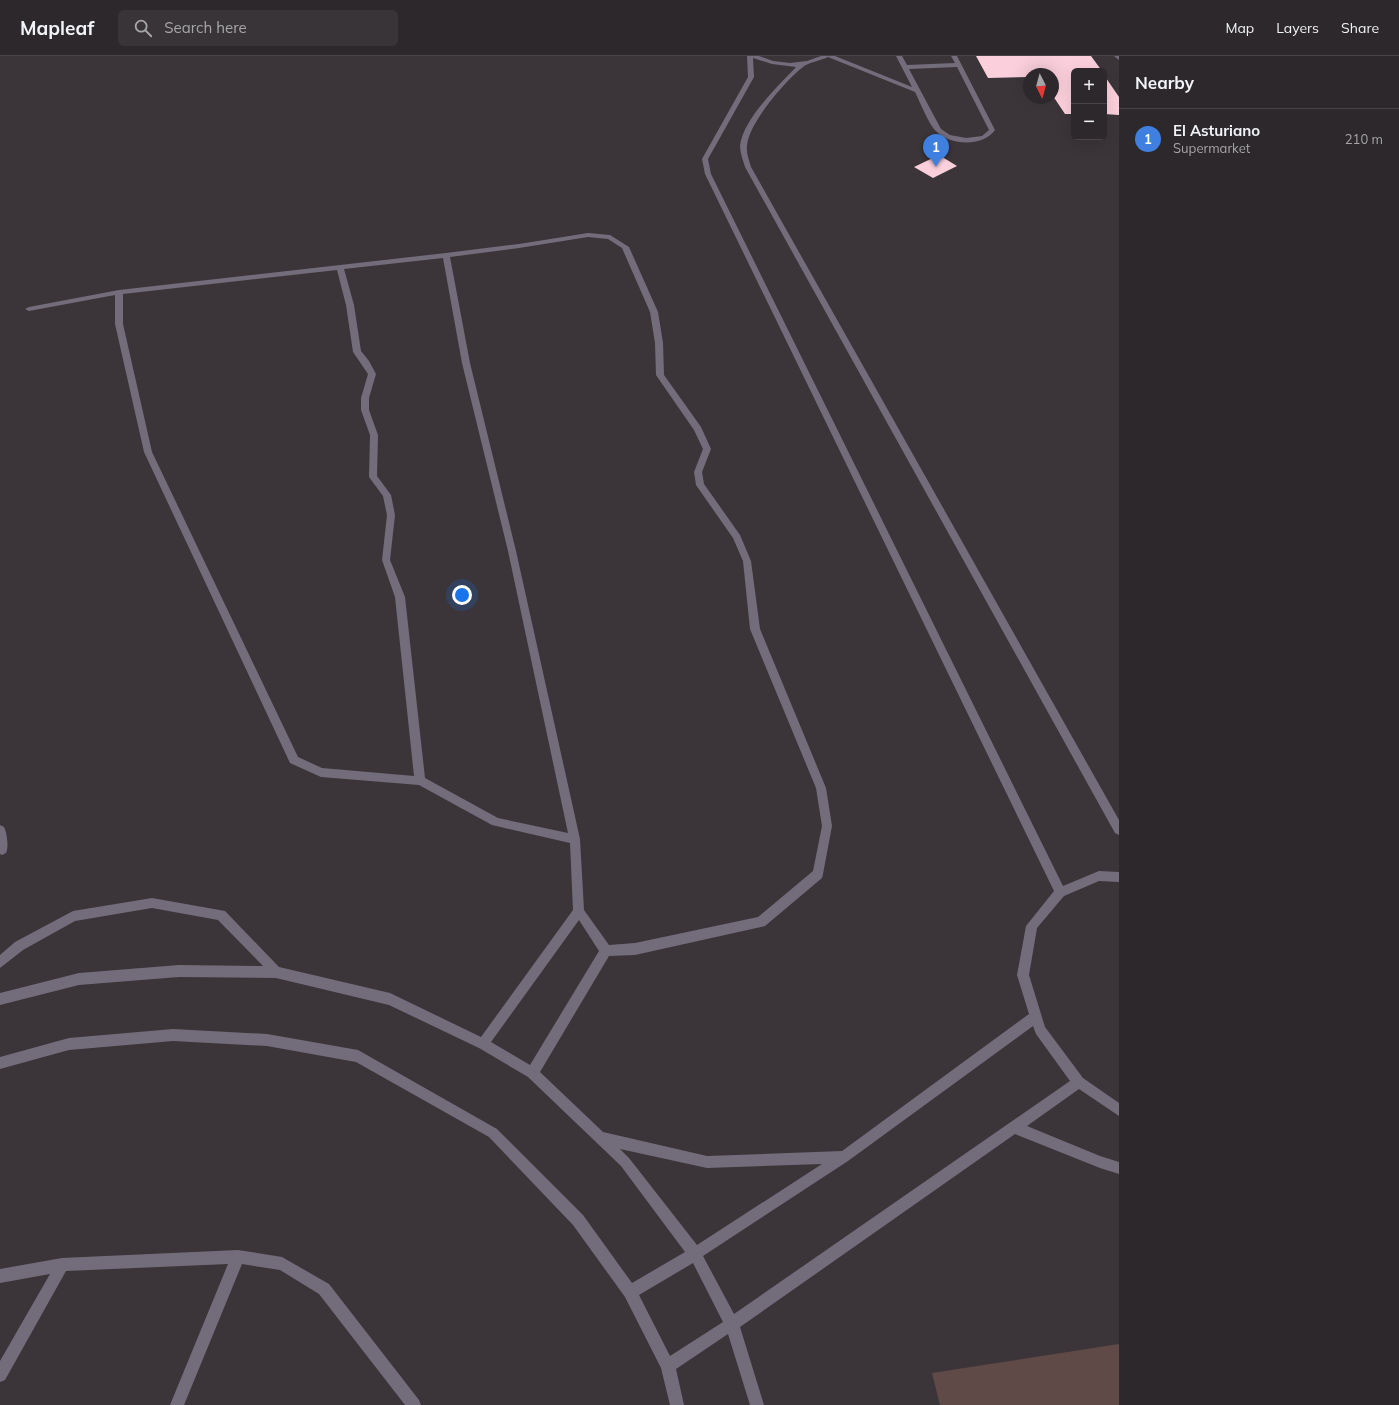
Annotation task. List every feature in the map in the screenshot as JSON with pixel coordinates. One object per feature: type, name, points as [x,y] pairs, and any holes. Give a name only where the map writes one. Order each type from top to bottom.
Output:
[{"type":"street","points":[[750,56],[751,77],[705,159],[708,174],[1060,892]]},
{"type":"street","points":[[754,56],[764,61],[783,65],[801,65],[817,61],[826,56]]},
{"type":"street","points":[[830,56],[917,91]]},
{"type":"street","points":[[899,56],[938,130],[948,137],[963,140],[984,139],[990,136],[992,130],[954,56]]},
{"type":"street","points":[[801,65],[774,94],[753,123],[744,142],[744,152],[748,167],[1119,830]]},
{"type":"street","points":[[905,67],[958,65]]},
{"type":"street","points":[[29,309],[119,292],[446,255],[519,246],[588,235],[610,236],[626,246],[654,312],[659,343],[660,375],[698,429],[707,449],[698,472],[700,485],[737,537],[747,561],[755,629],[821,788],[827,826],[818,874],[761,922],[635,949],[606,951]]},
{"type":"street","points":[[446,255],[466,363],[512,551],[575,839],[579,911],[606,951]]},
{"type":"street","points":[[340,267],[350,305],[357,352],[366,363],[372,374],[365,398],[365,410],[374,435],[373,477],[387,495],[391,514],[386,560],[400,597],[420,781]]},
{"type":"street","points":[[119,292],[119,324],[148,452],[294,760],[321,772],[420,781],[496,822],[575,839]]},
{"type":"street","points":[[0,830],[2,850]]},
{"type":"street","points":[[1119,876],[1099,876],[1060,892],[1032,926],[1023,975],[1040,1030],[1079,1082],[1119,1110]]},
{"type":"street","points":[[0,962],[19,946],[72,916],[152,903],[221,916],[276,972]]},
{"type":"street","points":[[483,1044],[579,911]]},
{"type":"street","points":[[532,1073],[606,951]]},
{"type":"street","points":[[0,999],[79,979],[179,971],[276,972],[390,999],[483,1044],[532,1073],[625,1162],[695,1254],[732,1324],[757,1405]]},
{"type":"street","points":[[630,1292],[695,1254],[844,1157],[1036,1016]]},
{"type":"street","points":[[0,1063],[68,1044],[173,1035],[267,1040],[358,1056],[493,1132],[578,1220],[630,1292],[668,1366],[677,1405]]},
{"type":"street","points":[[668,1366],[732,1324],[1079,1082]]},
{"type":"street","points":[[1014,1127],[1100,1162],[1119,1168]]},
{"type":"street","points":[[599,1137],[707,1162],[844,1157]]},
{"type":"street","points":[[176,1405],[238,1257]]},
{"type":"street","points":[[0,1276],[62,1265],[238,1257],[282,1264],[324,1290],[414,1405]]},
{"type":"street","points":[[0,1375],[62,1265]]},
{"type":"shaded area","points":[[1119,1344],[1119,1405],[940,1405],[932,1373]]},
{"type":"building","points":[[976,56],[1091,56],[1100,68],[1071,68],[1071,114],[1065,114],[1058,104],[1059,68],[1023,68],[1023,77],[988,78]]},
{"type":"building","points":[[1107,79],[1119,97],[1119,115],[1107,114]]},
{"type":"building","points":[[939,155],[957,166],[933,178],[914,167]]},
{"type":"place","name":"El Asturiano","points":[[936,167]]}]
